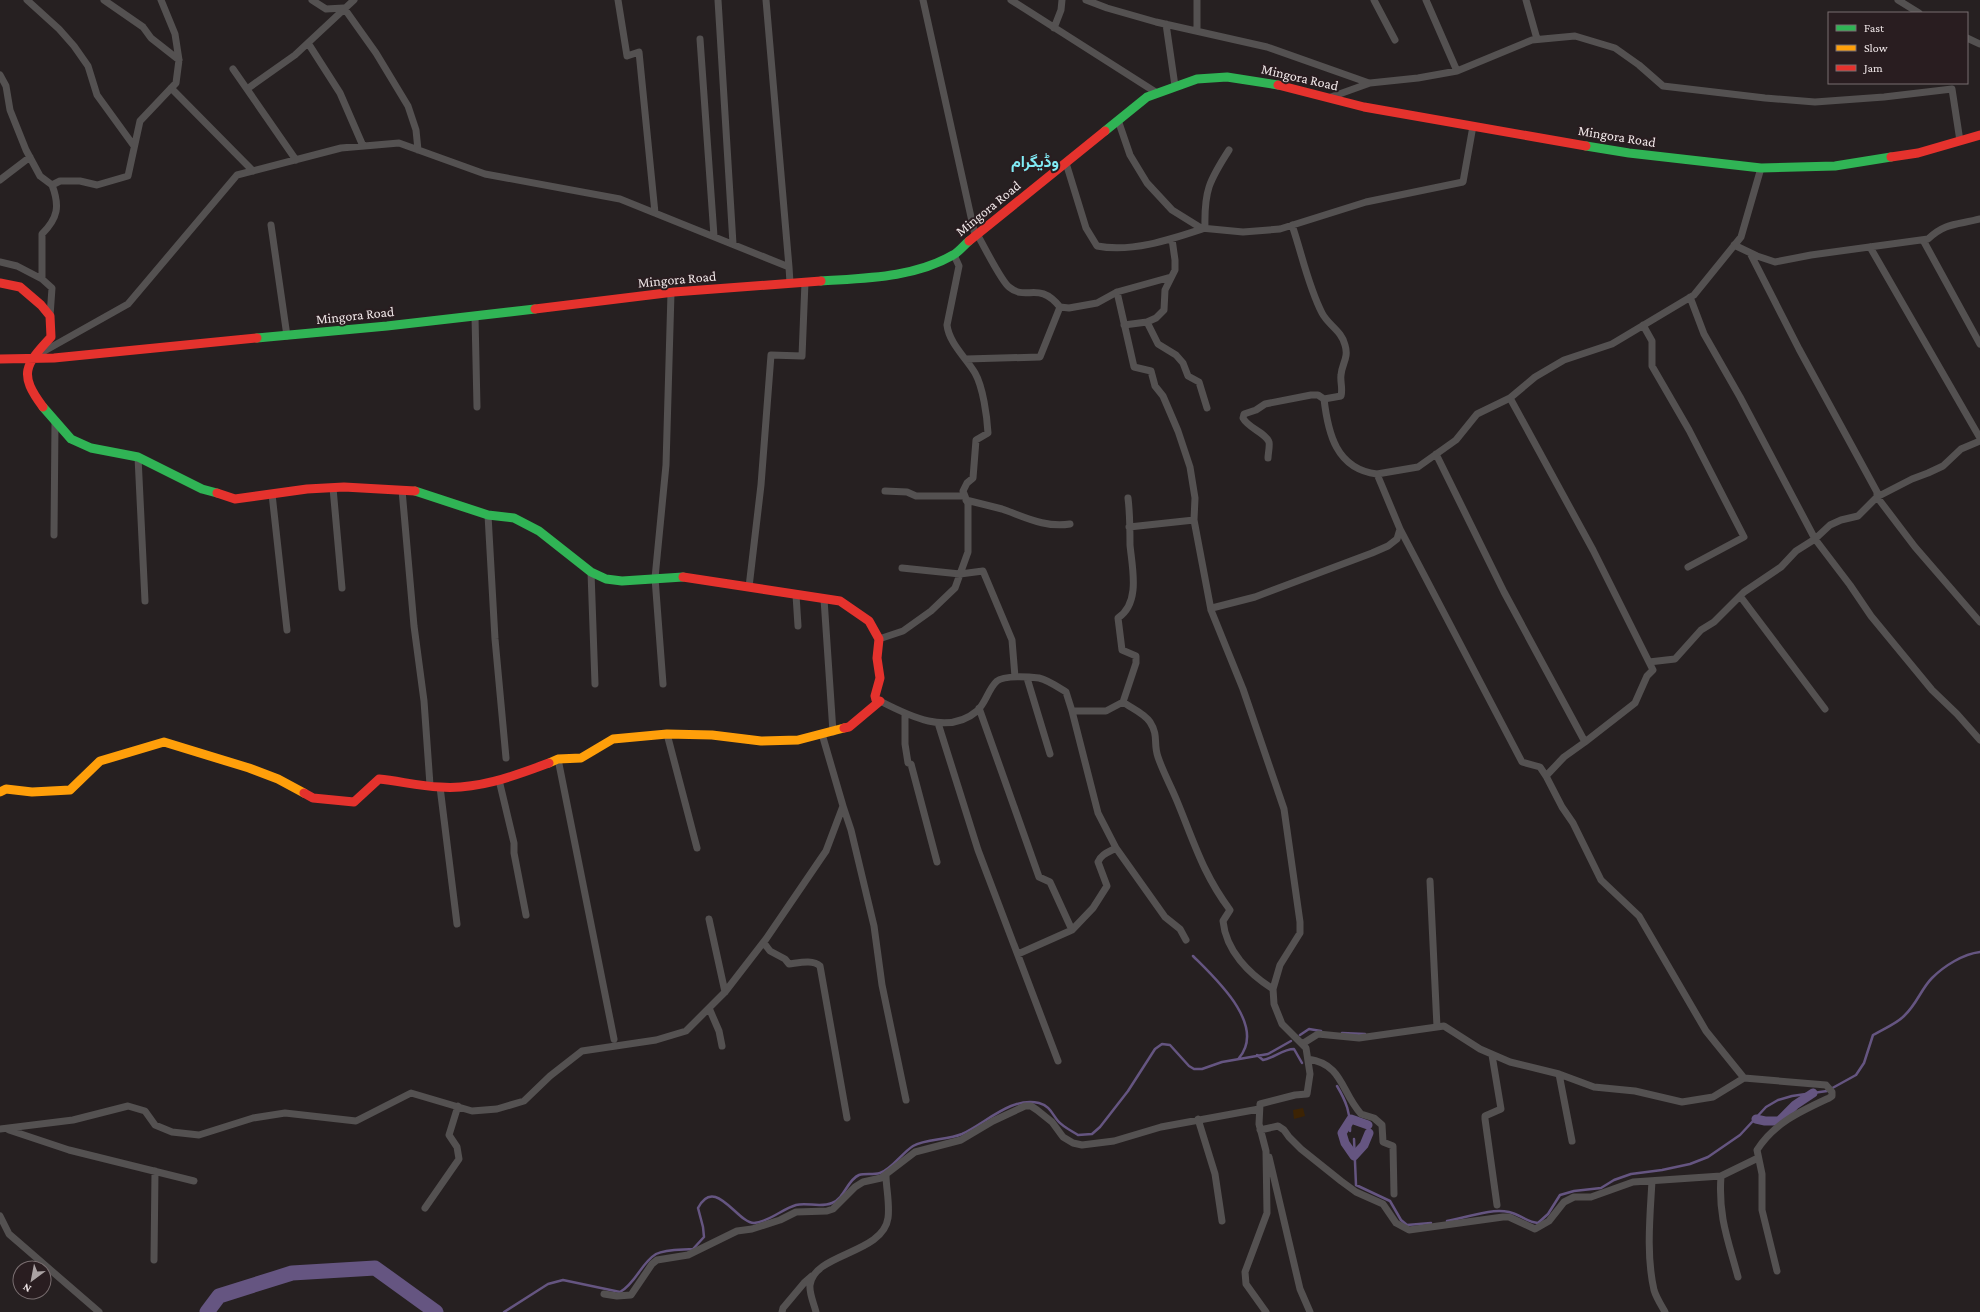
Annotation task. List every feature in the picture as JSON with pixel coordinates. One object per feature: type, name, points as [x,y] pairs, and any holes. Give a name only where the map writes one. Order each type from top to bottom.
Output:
[{"type":"main road","name":"Mingora Road","points":[[0,358],[54,358],[287,336],[671,293],[891,276],[925,267],[954,254],[1147,97],[1196,78],[1227,77],[1281,85],[1364,107],[1640,155],[1761,168],[1835,166],[1918,153],[1980,135]]},
{"type":"main road","points":[[0,283],[20,287],[42,305],[50,316],[51,337],[32,358],[26,375],[33,394],[55,422],[71,439],[91,448],[138,457],[202,489],[235,499],[308,489],[333,488],[417,491],[488,515],[514,518],[538,531],[591,572],[606,579],[622,581],[681,577],[840,602],[869,621],[879,639],[877,658],[880,678],[875,696],[876,700],[880,701],[849,727],[834,732],[798,740],[761,741],[712,735],[667,734],[613,739],[581,758],[558,759],[516,776],[486,784],[440,787],[379,779],[354,802],[313,798],[278,780],[249,768],[164,742],[123,755],[100,760],[70,790],[32,792],[6,789],[0,792]]},
{"type":"street","points":[[27,0],[59,29],[74,46],[88,66],[97,95],[134,146]]},
{"type":"street","points":[[104,0],[143,27],[151,38],[179,60]]},
{"type":"street","points":[[52,185],[60,181],[80,181],[97,185],[128,176],[140,121],[176,83],[179,60],[175,34],[161,0]]},
{"type":"street","points":[[312,0],[326,9],[344,8]]},
{"type":"street","points":[[247,89],[295,55],[354,0]]},
{"type":"street","points":[[618,0],[627,56],[638,52],[655,213]]},
{"type":"street","points":[[718,0],[733,244]]},
{"type":"street","points":[[766,0],[790,283]]},
{"type":"street","points":[[923,0],[976,235],[1008,286],[1017,292],[1039,292],[1049,295],[1060,307],[1069,308],[1097,302],[1117,292],[1171,277]]},
{"type":"street","points":[[1011,0],[1157,94]]},
{"type":"street","points":[[1054,28],[1061,10],[1062,0]]},
{"type":"street","points":[[1086,0],[1108,8],[1166,24],[1267,47],[1370,83]]},
{"type":"street","points":[[1197,0],[1197,31]]},
{"type":"street","points":[[1374,0],[1395,40]]},
{"type":"street","points":[[1426,0],[1457,71]]},
{"type":"street","points":[[1526,0],[1537,40]]},
{"type":"street","points":[[1898,0],[1917,12]]},
{"type":"street","points":[[344,8],[376,53],[408,106],[416,130],[418,150]]},
{"type":"street","points":[[1166,24],[1175,86]]},
{"type":"street","points":[[1329,98],[1370,83],[1418,78],[1457,71],[1532,40],[1575,36],[1615,48],[1639,65],[1662,86],[1765,98],[1815,102],[1884,97],[1952,89],[1960,141]]},
{"type":"street","points":[[1968,38],[1980,44]]},
{"type":"street","points":[[700,39],[714,236]]},
{"type":"street","points":[[308,43],[340,93],[363,146]]},
{"type":"street","points":[[233,69],[296,160]]},
{"type":"street","points":[[0,75],[6,86],[10,110],[30,157],[40,176],[52,185],[55,194],[57,210],[51,225],[42,234],[42,279]]},
{"type":"street","points":[[171,88],[253,171]]},
{"type":"street","points":[[1118,120],[1130,155],[1147,183],[1172,210],[1200,228],[1243,232],[1280,229],[1366,202],[1463,182],[1473,126]]},
{"type":"street","points":[[32,358],[128,304],[237,175],[341,148],[399,143],[484,174],[620,200],[789,267]]},
{"type":"street","points":[[1205,228],[1204,205],[1211,179],[1229,150]]},
{"type":"street","points":[[0,180],[30,157]]},
{"type":"street","points":[[1066,163],[1086,228],[1097,246],[1112,249],[1172,239],[1205,228]]},
{"type":"street","points":[[1324,399],[1328,425],[1338,450],[1362,472],[1377,474],[1418,467],[1456,440],[1477,414],[1510,398],[1535,377],[1564,360],[1612,344],[1694,295],[1741,237],[1761,168]]},
{"type":"street","points":[[1734,245],[1750,253],[1776,262],[1811,255],[1928,239],[1938,230],[1958,222],[1979,221]]},
{"type":"street","points":[[271,225],[287,336]]},
{"type":"street","points":[[1268,458],[1269,442],[1266,437],[1247,424],[1243,418],[1244,414],[1256,410],[1265,404],[1311,395],[1318,395],[1324,399],[1341,396],[1342,390],[1340,376],[1345,363],[1345,344],[1340,334],[1323,315],[1316,301],[1292,225]]},
{"type":"street","points":[[1124,325],[1147,322],[1156,318],[1164,310],[1165,290],[1175,270],[1172,239]]},
{"type":"street","points":[[1923,240],[1980,344]]},
{"type":"street","points":[[1870,247],[1980,438]]},
{"type":"street","points":[[1750,253],[1815,380],[1877,492],[1877,497],[1915,547],[1980,622]]},
{"type":"street","points":[[879,639],[903,631],[931,611],[955,588],[968,552],[968,510],[964,488],[973,478],[976,440],[988,433],[987,413],[976,375],[947,331],[959,266],[954,254]]},
{"type":"street","points":[[0,262],[17,266],[42,279],[52,288],[50,316]]},
{"type":"street","points":[[749,587],[761,485],[772,355],[802,356],[804,282]]},
{"type":"street","points":[[1117,292],[1134,367],[1151,371],[1155,386],[1162,396],[1178,431],[1190,466],[1195,498],[1194,520],[1211,610],[1243,690],[1284,809],[1300,922],[1300,933],[1280,965],[1273,989],[1274,1004],[1282,1024],[1306,1048],[1310,1074],[1307,1094],[1295,1095],[1260,1104],[1260,1130],[1269,1157],[1300,1289],[1310,1312]]},
{"type":"street","points":[[664,684],[655,578],[666,465],[671,293]]},
{"type":"street","points":[[1690,297],[1704,334],[1740,397],[1815,539],[1850,585],[1876,623],[1932,690],[1980,740]]},
{"type":"street","points":[[966,359],[1040,357],[1060,307]]},
{"type":"street","points":[[475,316],[477,407]]},
{"type":"street","points":[[1147,322],[1158,344],[1176,355],[1183,363],[1188,376],[1199,382],[1207,408]]},
{"type":"street","points":[[1643,325],[1652,341],[1652,366],[1689,430],[1744,537],[1688,567]]},
{"type":"street","points":[[1510,398],[1593,550],[1653,670],[1647,676],[1635,702],[1564,757],[1546,776]]},
{"type":"street","points":[[54,535],[55,422]]},
{"type":"street","points":[[1649,662],[1675,660],[1701,630],[1714,622],[1740,596],[1781,566],[1830,525],[1841,520],[1858,516],[1877,497],[1912,479],[1928,474],[1943,466],[1961,449],[1980,441]]},
{"type":"street","points":[[1436,454],[1504,592],[1585,742]]},
{"type":"street","points":[[138,457],[145,601]]},
{"type":"street","points":[[1377,474],[1400,529],[1522,762],[1540,768],[1546,776],[1562,807],[1573,823],[1601,880],[1638,916],[1706,1031],[1744,1078]]},
{"type":"street","points":[[333,488],[342,588]]},
{"type":"street","points":[[402,490],[414,626],[424,701],[430,785]]},
{"type":"street","points":[[885,491],[906,492],[916,496],[965,498],[1040,523],[1057,526],[1070,524]]},
{"type":"street","points":[[272,494],[287,630]]},
{"type":"street","points":[[1072,711],[1106,711],[1123,702],[1136,663],[1136,656],[1122,650],[1118,618],[1123,614],[1132,591],[1134,580],[1129,527],[1131,521],[1128,498]]},
{"type":"street","points":[[488,515],[494,639],[506,758]]},
{"type":"street","points":[[1129,527],[1194,520]]},
{"type":"street","points":[[1211,610],[1212,608],[1255,596],[1372,553],[1388,546],[1397,539],[1400,529]]},
{"type":"street","points":[[902,568],[960,574],[983,571],[1012,640],[1015,677]]},
{"type":"street","points":[[591,572],[595,684]]},
{"type":"street","points":[[796,595],[798,626]]},
{"type":"street","points":[[1740,596],[1825,709]]},
{"type":"street","points":[[824,599],[834,732]]},
{"type":"street","points":[[880,701],[905,715],[952,724],[976,712],[998,680],[1006,677],[1040,678],[1066,692],[1098,813],[1116,848],[1166,917],[1180,929],[1186,940]]},
{"type":"street","points":[[1027,678],[1050,754]]},
{"type":"street","points":[[1123,702],[1146,717],[1156,735],[1158,756],[1202,865],[1214,888],[1230,910],[1223,921],[1229,941],[1248,972],[1273,989]]},
{"type":"street","points":[[979,708],[1039,877],[1050,882],[1072,930]]},
{"type":"street","points":[[905,715],[905,744],[908,763],[911,764],[937,862]]},
{"type":"street","points":[[938,722],[978,850],[1058,1061]]},
{"type":"street","points":[[667,734],[697,848]]},
{"type":"street","points":[[822,734],[851,830],[874,926],[882,985],[906,1100]]},
{"type":"street","points":[[558,759],[614,1039]]},
{"type":"street","points":[[499,780],[514,843],[514,853],[526,915]]},
{"type":"street","points":[[440,787],[457,924]]},
{"type":"street","points":[[3,1129],[74,1120],[128,1106],[145,1111],[155,1125],[172,1132],[199,1134],[253,1118],[285,1113],[356,1121],[411,1092],[472,1111],[497,1109],[524,1101],[550,1076],[582,1051],[656,1040],[686,1031],[725,992],[764,943],[826,851],[843,806]]},
{"type":"street","points":[[1018,954],[1072,930],[1093,908],[1107,886],[1105,877],[1098,862],[1099,859],[1102,855],[1116,848]]},
{"type":"street","points":[[1430,881],[1437,1027]]},
{"type":"street","points":[[709,919],[725,992]]},
{"type":"street","points":[[764,943],[770,951],[785,959],[788,964],[811,962],[818,963],[820,966],[847,1118]]},
{"type":"street","points":[[709,1008],[722,1046]]},
{"type":"street","points":[[1302,1044],[1318,1034],[1359,1038],[1444,1026],[1492,1055],[1525,1067],[1559,1074],[1594,1087],[1635,1091],[1682,1102],[1713,1097],[1744,1078],[1826,1085],[1832,1096],[1789,1117],[1762,1142],[1757,1150],[1762,1174],[1762,1210],[1777,1271]]},
{"type":"street","points":[[1492,1055],[1501,1107],[1497,1112],[1485,1116],[1485,1119],[1498,1206]]},
{"type":"street","points":[[1308,1059],[1326,1063],[1342,1083],[1357,1110],[1361,1114],[1374,1118],[1382,1125],[1383,1142],[1393,1146],[1394,1194]]},
{"type":"street","points":[[1559,1074],[1572,1141]]},
{"type":"street","points":[[425,1208],[459,1159],[457,1147],[449,1135],[458,1106]]},
{"type":"street","points":[[604,1294],[617,1296],[631,1295],[652,1264],[657,1260],[688,1255],[737,1231],[752,1229],[780,1220],[796,1212],[827,1211],[833,1209],[863,1182],[881,1178],[915,1152],[961,1140],[993,1120],[1025,1106],[1031,1106],[1038,1110],[1052,1122],[1063,1137],[1072,1143],[1082,1145],[1114,1141],[1161,1127],[1259,1109]]},
{"type":"street","points":[[1198,1119],[1215,1174],[1222,1221]]},
{"type":"street","points":[[1260,1130],[1278,1126],[1284,1130],[1300,1149],[1356,1192],[1383,1204],[1396,1223],[1409,1230],[1503,1217],[1509,1217],[1535,1229],[1549,1221],[1564,1202],[1574,1197],[1591,1197],[1626,1184],[1721,1176],[1758,1158]]},
{"type":"street","points":[[3,1129],[69,1150],[194,1181]]},
{"type":"street","points":[[1266,1151],[1267,1213],[1245,1272],[1246,1284],[1266,1312]]},
{"type":"street","points":[[154,1260],[155,1172]]},
{"type":"street","points":[[782,1312],[783,1308],[804,1283],[812,1276],[830,1262],[866,1245],[884,1228],[888,1218],[886,1175]]},
{"type":"street","points":[[1721,1176],[1720,1194],[1722,1220],[1738,1277]]},
{"type":"street","points":[[1652,1181],[1650,1256],[1654,1290],[1665,1312]]},
{"type":"street","points":[[0,1216],[9,1234],[99,1312]]},
{"type":"street","points":[[812,1276],[809,1287],[816,1312]]},
{"type":"shaded area","points":[[1303,1108],[1305,1116],[1294,1119],[1293,1110]]},
{"type":"waterway","points":[[1447,1221],[1486,1212],[1501,1211],[1513,1213],[1538,1223],[1548,1214],[1560,1195],[1574,1191],[1601,1188],[1614,1180],[1631,1174],[1662,1170],[1690,1164],[1708,1157],[1740,1135],[1766,1107],[1778,1100],[1792,1096],[1827,1091],[1856,1075],[1864,1063],[1873,1035],[1901,1019],[1912,1007],[1928,982],[1942,969],[1967,955],[1980,952]]},
{"type":"waterway","points":[[1193,956],[1225,989],[1243,1017],[1247,1031],[1246,1045],[1239,1058]]},
{"type":"waterway","points":[[1300,1035],[1309,1029],[1321,1031]]},
{"type":"waterway","points":[[1342,1033],[1365,1034]]},
{"type":"waterway","points":[[504,1312],[548,1284],[563,1280],[620,1292],[630,1284],[646,1262],[656,1254],[669,1250],[693,1249],[704,1237],[698,1208],[705,1199],[712,1196],[719,1198],[740,1216],[747,1221],[754,1223],[770,1218],[796,1205],[818,1205],[832,1203],[840,1197],[855,1177],[861,1174],[880,1173],[892,1165],[913,1146],[924,1142],[962,1134],[999,1112],[1019,1103],[1029,1102],[1043,1104],[1060,1123],[1078,1135],[1092,1134],[1100,1127],[1128,1091],[1155,1049],[1162,1044],[1170,1045],[1189,1066],[1194,1069],[1202,1069],[1222,1062],[1268,1054],[1291,1041]]},
{"type":"waterway","points":[[1257,1055],[1263,1060],[1286,1050],[1294,1049],[1302,1063]]},
{"type":"waterway","points":[[1337,1086],[1347,1108],[1350,1119],[1350,1131]]},
{"type":"waterway","points":[[1756,1119],[1765,1121],[1779,1121],[1795,1105],[1813,1093]]},
{"type":"waterway","points":[[1368,1125],[1351,1119],[1342,1133],[1345,1143],[1354,1156],[1364,1145],[1369,1133]]},
{"type":"waterway","points":[[1354,1139],[1356,1185],[1390,1201],[1401,1220],[1407,1225],[1431,1223]]},
{"type":"waterway","points":[[207,1312],[219,1296],[292,1273],[375,1268],[436,1312]]},
{"type":"traffic: fast","points":[[1105,131],[1147,97],[1197,79],[1227,77],[1278,85]]},
{"type":"traffic: fast","points":[[1586,146],[1629,153],[1761,168],[1835,166],[1891,157]]},
{"type":"traffic: fast","points":[[821,281],[872,278],[905,273],[938,263],[953,255],[969,241]]},
{"type":"traffic: fast","points":[[257,338],[387,326],[535,309]]},
{"type":"traffic: fast","points":[[43,407],[71,439],[91,448],[138,457],[202,489],[217,493]]},
{"type":"traffic: fast","points":[[415,491],[488,515],[514,518],[539,531],[591,572],[606,579],[622,581],[683,577]]},
{"type":"traffic: slow","points":[[549,763],[558,759],[581,758],[613,739],[667,734],[712,735],[761,741],[798,740],[844,728]]},
{"type":"traffic: slow","points":[[0,792],[6,789],[32,792],[70,790],[100,761],[164,742],[249,768],[278,779],[304,793]]},
{"type":"traffic: jam","points":[[1278,85],[1364,107],[1586,146]]},
{"type":"traffic: jam","points":[[969,241],[1105,131]]},
{"type":"traffic: jam","points":[[1891,157],[1918,153],[1980,135]]},
{"type":"traffic: jam","points":[[535,309],[674,292],[821,281]]},
{"type":"traffic: jam","points":[[0,283],[20,287],[41,305],[50,316],[51,337],[35,355],[28,370],[30,386],[43,407]]},
{"type":"traffic: jam","points":[[0,359],[54,358],[257,338]]},
{"type":"traffic: jam","points":[[217,493],[235,499],[307,489],[344,487],[415,491]]},
{"type":"traffic: jam","points":[[683,577],[840,601],[869,621],[879,639],[877,658],[880,678],[875,696],[876,700],[880,701],[849,727],[844,728]]},
{"type":"traffic: jam","points":[[304,793],[313,798],[354,802],[379,779],[432,786],[468,786],[496,781],[549,763]]},
{"type":"district","name":"وڈیگرام","points":[[1035,161]]}]
